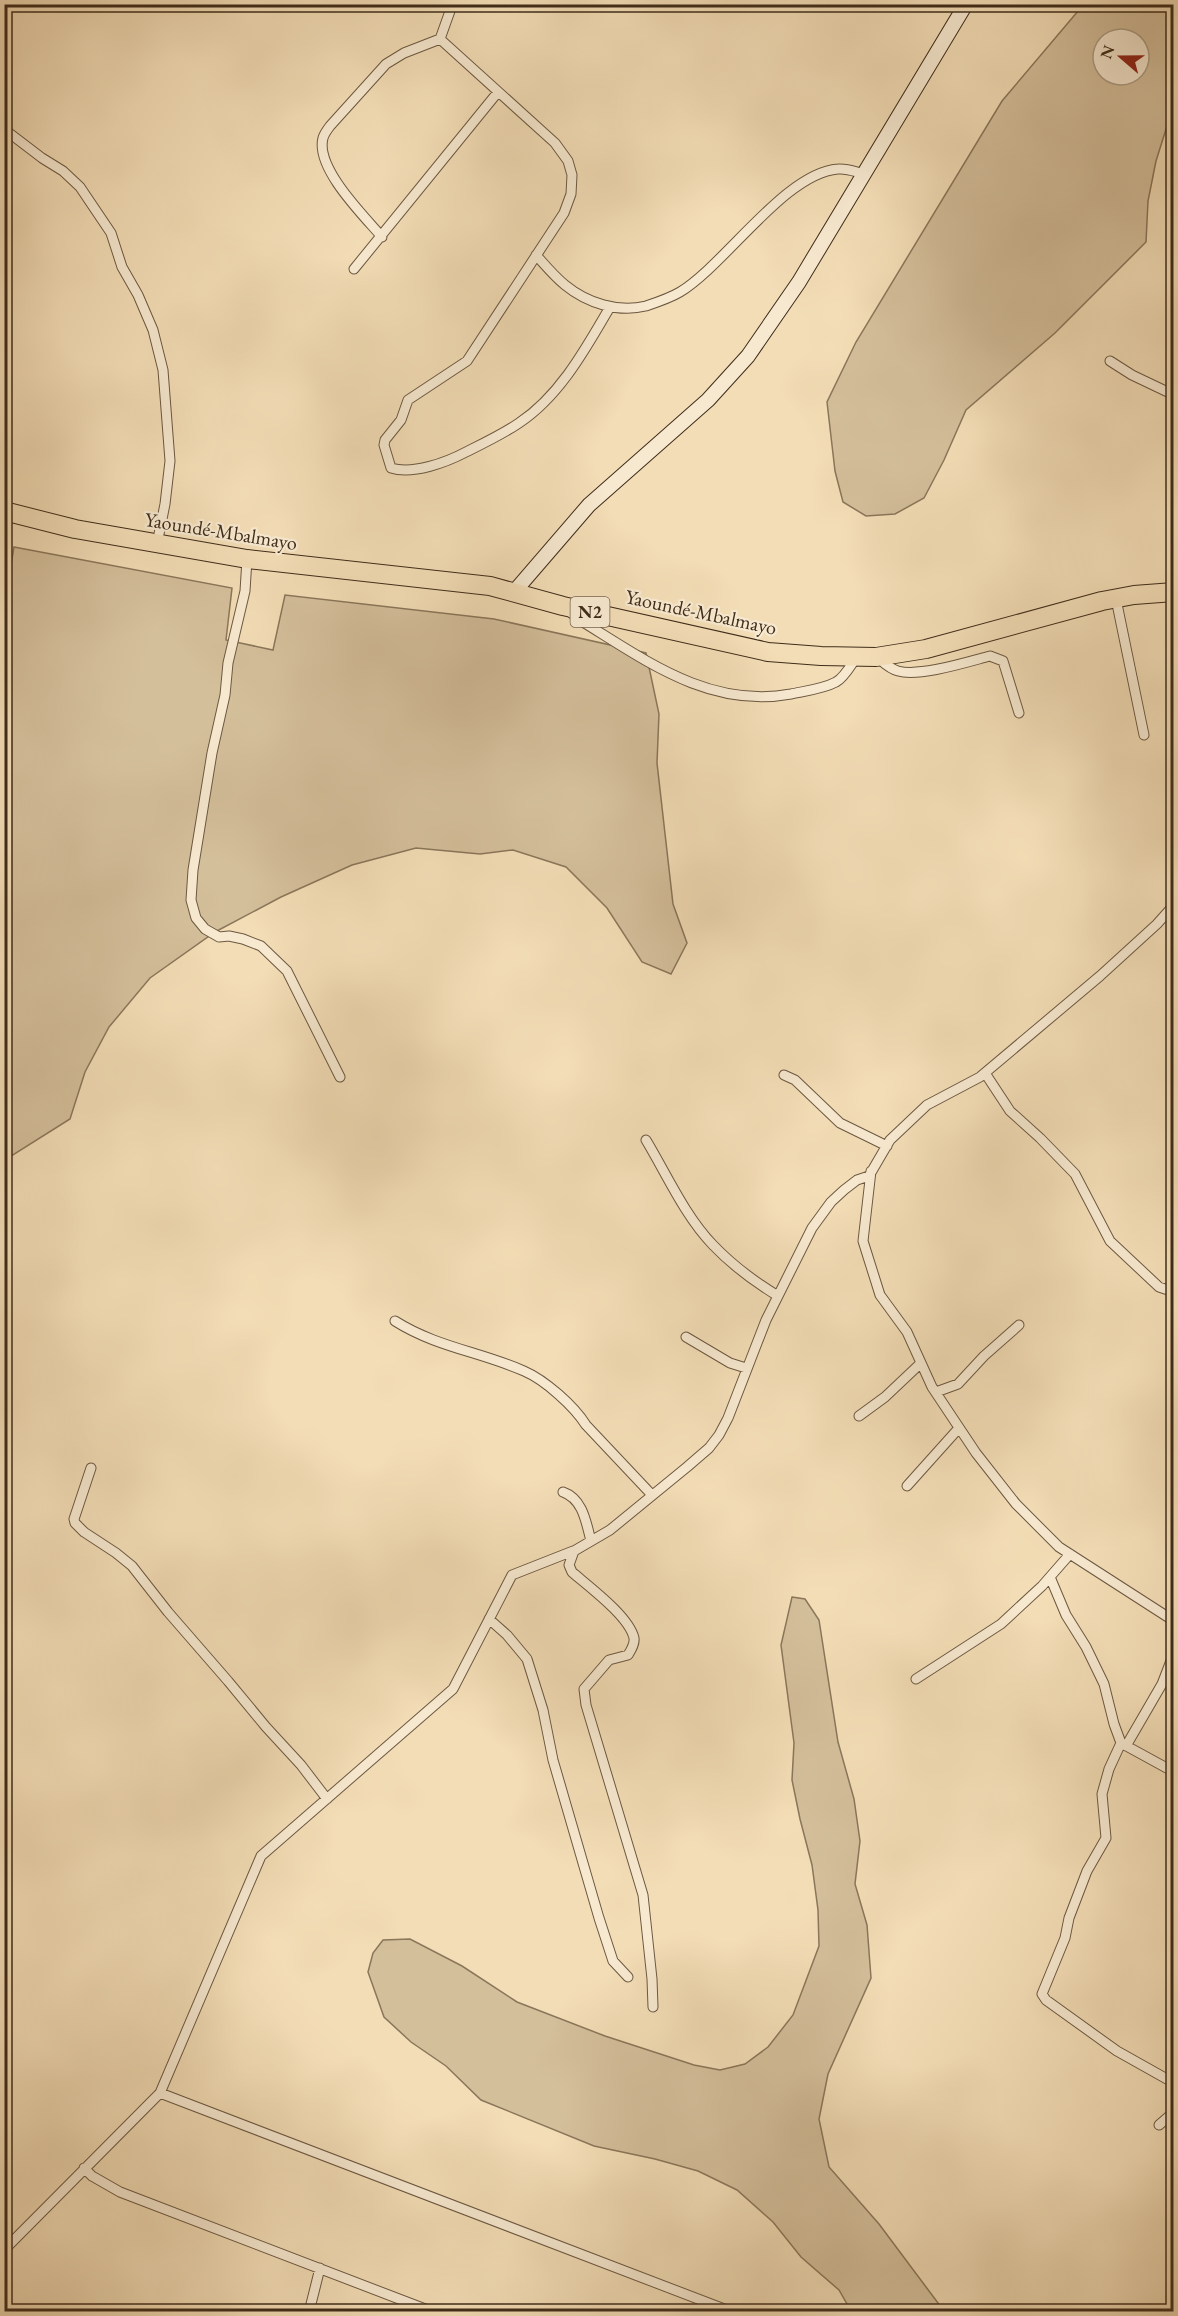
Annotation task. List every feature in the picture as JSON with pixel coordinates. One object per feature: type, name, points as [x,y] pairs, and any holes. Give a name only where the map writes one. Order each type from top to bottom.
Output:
[{"type":"highway","name":"Yaoundé-Mbalmayo","points":[[4,511],[75,529],[247,560],[465,582],[768,652],[856,658],[876,657],[926,649],[1116,598],[1173,592]]},
{"type":"main road","points":[[514,592],[589,505],[708,400],[748,356],[781,309],[865,174],[966,4]]},
{"type":"street","points":[[440,39],[450,11],[450,4]]},
{"type":"street","points":[[440,39],[555,142],[568,161],[572,175],[568,203],[467,361],[408,400],[401,420],[385,440],[384,445],[391,468],[410,469],[452,460],[520,422],[542,404],[566,376],[610,307]]},
{"type":"street","points":[[382,237],[336,180],[325,160],[323,136],[386,64],[404,52],[440,39]]},
{"type":"street","points":[[354,269],[498,92]]},
{"type":"street","points":[[4,129],[63,171],[80,188],[111,233],[122,267],[138,295],[153,330],[163,370],[170,461],[157,544]]},
{"type":"street","points":[[536,255],[564,285],[583,296],[610,307],[636,308],[679,293],[705,272],[786,196],[810,178],[838,169],[865,174]]},
{"type":"street","points":[[1110,361],[1132,375],[1173,395]]},
{"type":"street","points":[[247,560],[245,591],[228,663],[225,695],[212,753],[193,870],[191,900],[196,918],[205,929],[219,937],[243,939],[261,946],[287,971],[339,1077]]},
{"type":"street","points":[[1116,598],[1144,735]]},
{"type":"street","points":[[563,606],[578,619],[668,674],[697,686],[738,695],[780,696],[837,682],[856,658]]},
{"type":"street","points":[[876,657],[894,670],[901,672],[923,671],[990,656],[996,657],[1003,661],[1018,713]]},
{"type":"street","points":[[4,2250],[160,2093],[261,1856],[453,1689],[512,1575],[574,1551],[610,1530],[709,1448],[728,1418],[746,1368],[778,1296],[812,1228],[831,1202],[857,1180],[869,1176],[887,1146],[927,1105],[985,1073],[1100,976],[1164,917],[1173,905]]},
{"type":"street","points":[[1164,917],[1173,922]]},
{"type":"street","points":[[985,1073],[1010,1111],[1075,1174],[1110,1241],[1160,1287],[1173,1292]]},
{"type":"street","points":[[784,1075],[795,1080],[840,1123],[887,1146]]},
{"type":"street","points":[[646,1140],[692,1217],[712,1244],[758,1284],[778,1296]]},
{"type":"street","points":[[871,1171],[863,1241],[880,1295],[907,1332],[936,1392],[959,1428],[1016,1504],[1059,1547],[1173,1621]]},
{"type":"street","points":[[395,1321],[428,1339],[525,1371],[578,1413],[586,1425],[652,1495]]},
{"type":"street","points":[[936,1392],[958,1384],[984,1356],[1019,1325]]},
{"type":"street","points":[[686,1337],[730,1363],[746,1368]]},
{"type":"street","points":[[859,1416],[885,1397],[921,1363]]},
{"type":"street","points":[[907,1486],[959,1428]]},
{"type":"street","points":[[91,1468],[74,1519],[75,1523],[132,1566],[168,1612],[301,1765],[327,1799]]},
{"type":"street","points":[[564,1492],[572,1495],[578,1501],[591,1541]]},
{"type":"street","points":[[574,1551],[569,1565],[572,1572],[624,1621],[634,1638],[633,1647],[628,1655],[609,1660],[584,1689],[585,1705],[643,1895],[653,2007]]},
{"type":"street","points":[[916,1679],[1001,1624],[1070,1554]]},
{"type":"street","points":[[1050,1576],[1066,1615],[1086,1647],[1104,1684],[1113,1724],[1124,1744],[1173,1772]]},
{"type":"street","points":[[489,1619],[507,1635],[527,1659],[543,1710],[553,1760],[598,1918],[613,1961],[628,1977]]},
{"type":"street","points":[[1173,1653],[1162,1684],[1109,1769],[1102,1794],[1106,1838],[1087,1871],[1069,1918],[1065,1938],[1042,1995],[1117,2051],[1173,2083]]},
{"type":"street","points":[[160,2093],[732,2312]]},
{"type":"street","points":[[1159,2125],[1173,2112]]},
{"type":"street","points":[[84,2168],[92,2176],[120,2192],[433,2312]]},
{"type":"street","points":[[309,2312],[320,2268]]},
{"type":"shaded area","points":[[1084,4],[1173,5],[1173,107],[1156,161],[1148,201],[1146,242],[1055,333],[966,410],[924,498],[895,514],[866,516],[843,502],[835,471],[827,402],[856,342],[1002,101]]},
{"type":"shaded area","points":[[14,547],[232,588],[226,640],[273,650],[285,595],[494,619],[646,653],[659,714],[657,763],[673,904],[687,943],[671,974],[642,962],[607,908],[566,867],[513,850],[480,854],[416,848],[352,865],[281,897],[215,932],[150,978],[109,1027],[85,1072],[70,1119],[5,1160],[4,608]]},
{"type":"shaded area","points":[[792,1597],[805,1599],[819,1620],[838,1742],[854,1799],[860,1841],[855,1884],[867,1925],[871,1978],[828,2074],[819,2119],[829,2167],[879,2224],[944,2311],[851,2311],[839,2290],[801,2257],[773,2222],[737,2190],[698,2171],[594,2146],[481,2100],[446,2066],[411,2042],[384,2017],[368,1972],[373,1953],[383,1940],[410,1939],[462,1966],[517,2002],[605,2036],[694,2065],[720,2070],[745,2064],[768,2047],[793,2015],[819,1946],[818,1910],[812,1865],[792,1780],[794,1743],[781,1645]]}]
